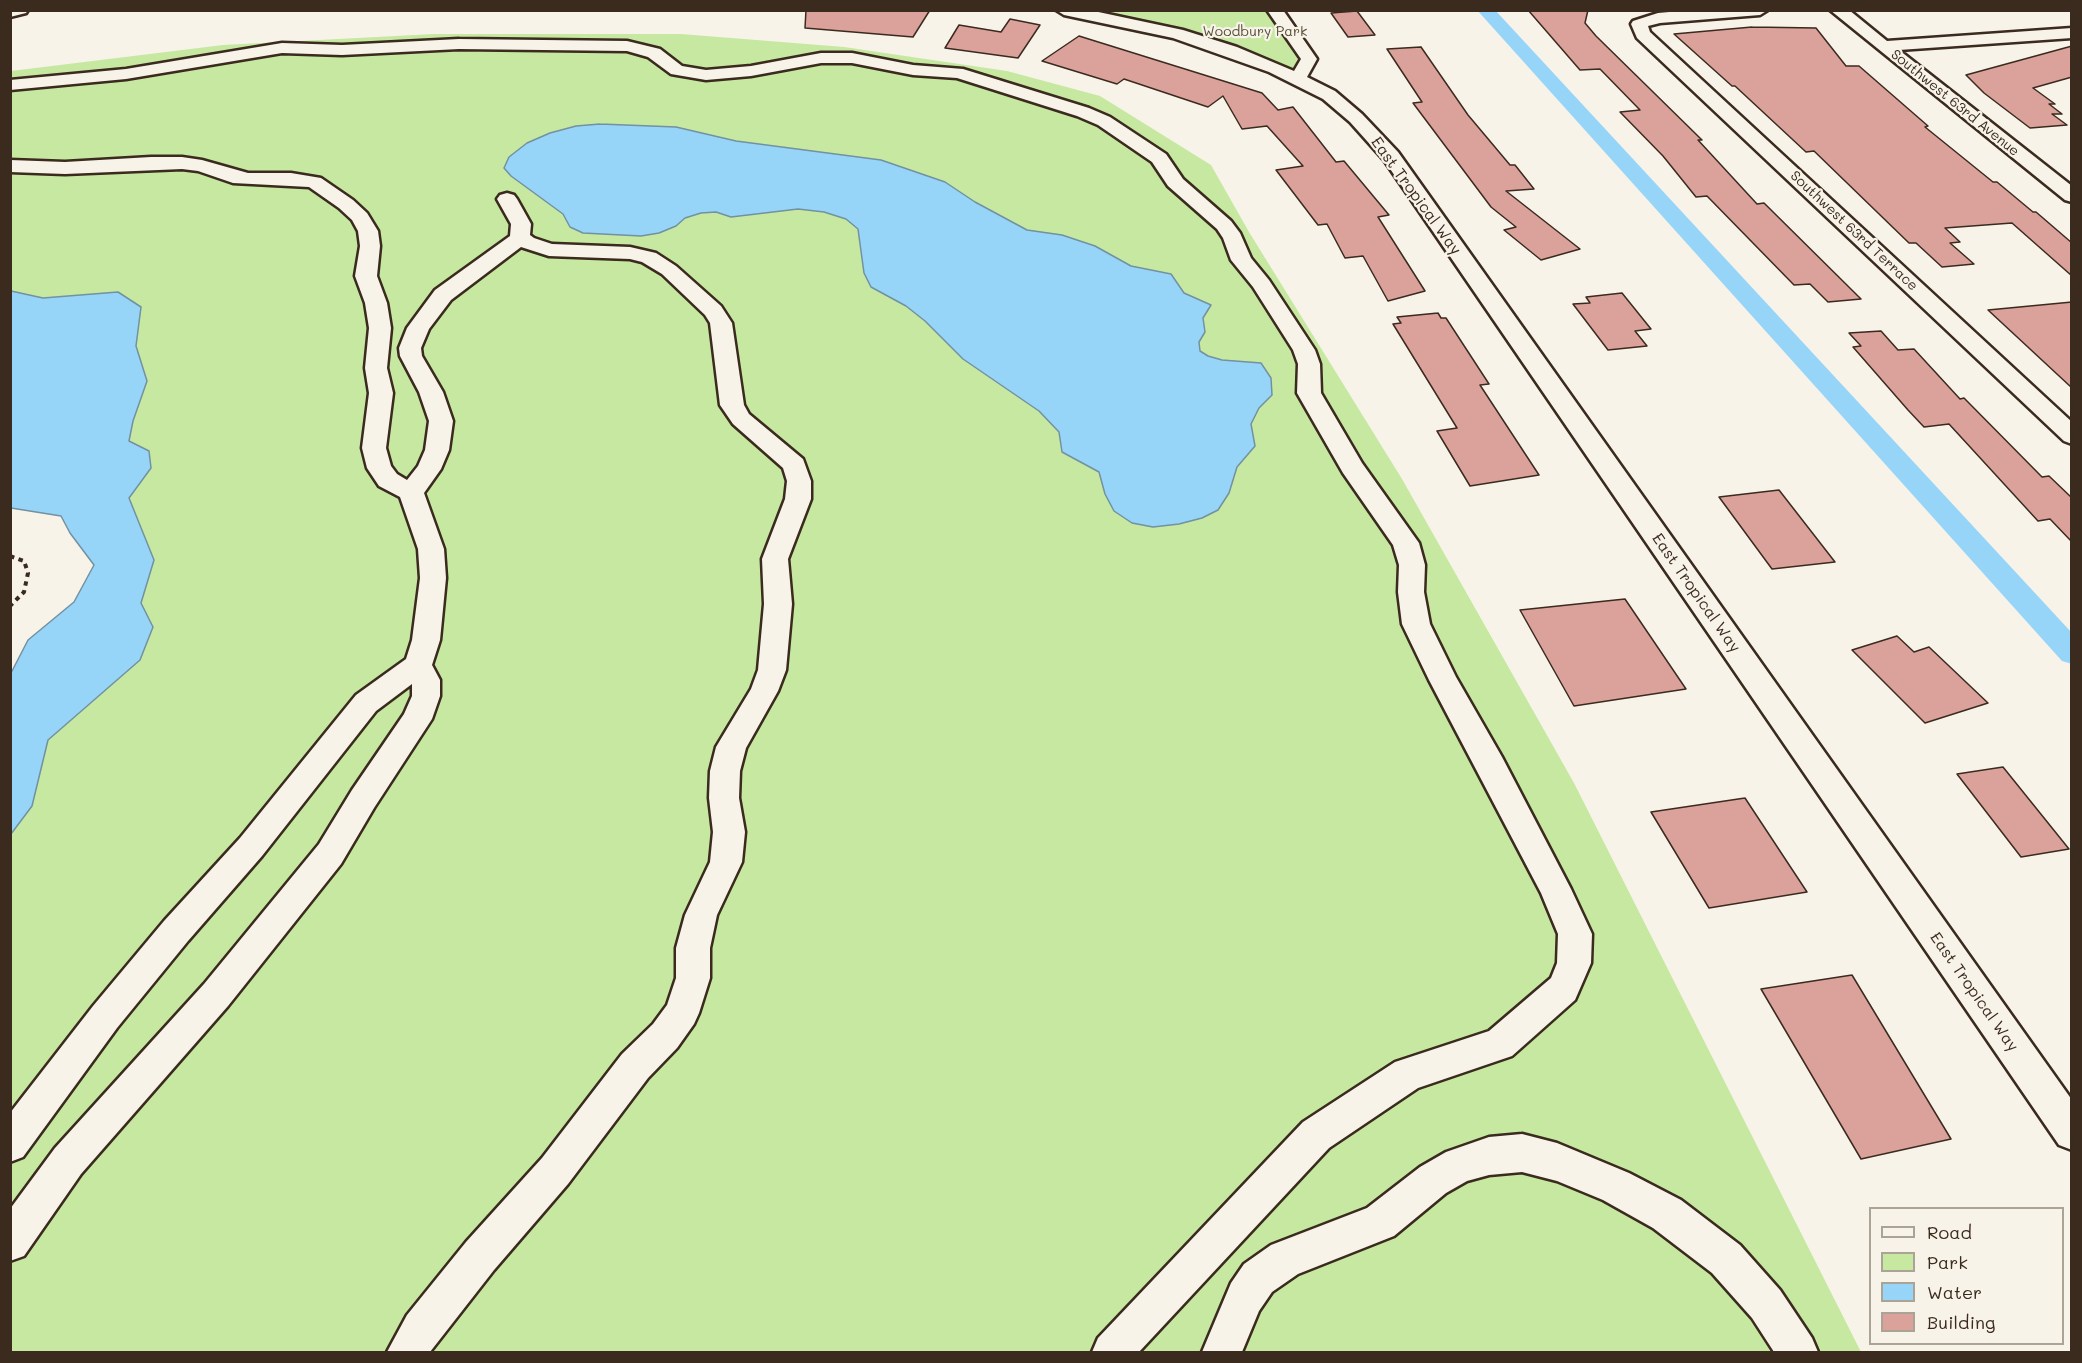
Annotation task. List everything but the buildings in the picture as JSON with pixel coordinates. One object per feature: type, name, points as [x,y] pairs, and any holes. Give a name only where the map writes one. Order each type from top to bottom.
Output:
[{"type":"street","points":[[10,12],[20,10]]},
{"type":"street","name":"East Tropical Way","points":[[1064,10],[1176,34],[1231,51],[1297,79],[1329,95],[1356,118],[1391,156],[2072,1132]]},
{"type":"street","points":[[1275,10],[1309,59],[1308,66],[1297,79]]},
{"type":"street","name":"Southwest 63rd Terrace","points":[[1760,10],[1658,18],[1639,24],[1644,34],[2072,436]]},
{"type":"street","name":"Southwest 63rd Avenue","points":[[1838,10],[2072,196]]},
{"type":"street","points":[[1883,46],[2072,33]]},
{"type":"street","points":[[10,85],[115,75],[213,61],[256,51],[282,48],[342,50],[459,44],[627,46],[654,53],[677,70],[705,75],[751,71],[821,58],[852,58],[913,70],[957,73],[1083,112],[1104,121],[1159,158],[1174,183],[1224,225],[1233,237],[1241,260],[1262,284],[1304,351],[1309,364],[1309,393],[1352,467],[1406,543],[1412,565],[1411,592],[1416,624],[1443,680],[1491,766],[1559,898],[1575,934],[1574,963],[1563,989],[1500,1044],[1408,1074],[1316,1135],[1112,1353]]},
{"type":"street","points":[[10,166],[65,168],[182,163],[202,166],[232,177],[314,182],[339,198],[360,217],[368,231],[370,246],[366,276],[376,303],[381,328],[376,368],[381,393],[374,448],[379,468],[388,480],[411,492],[430,549],[432,578],[426,640],[418,665],[366,703],[251,847],[176,931],[105,1017],[10,1144]]},
{"type":"street","points":[[411,492],[429,469],[438,450],[441,434],[438,406],[411,356],[410,348],[418,328],[443,295],[520,238],[521,224],[507,199]]},
{"type":"street","points":[[407,1353],[421,1329],[480,1256],[555,1171],[635,1066],[666,1036],[682,1013],[693,978],[693,948],[701,915],[726,862],[729,832],[724,798],[725,771],[731,747],[764,691],[771,670],[778,604],[774,573],[775,559],[798,499],[799,481],[794,465],[741,419],[732,405],[721,323],[713,311],[669,270],[649,257],[630,253],[549,250],[520,238]]},
{"type":"street","points":[[10,1242],[68,1161],[216,995],[330,854],[363,799],[417,719],[426,696],[426,680],[418,665]]},
{"type":"street","points":[[1222,1353],[1245,1297],[1258,1278],[1285,1259],[1380,1222],[1433,1180],[1459,1165],[1489,1155],[1522,1153],[1557,1162],[1616,1186],[1666,1214],[1726,1259],[1766,1304],[1798,1353]]},
{"type":"path","points":[[10,556],[24,561],[28,573],[24,592],[10,606]]},
{"type":"green space","name":"Woodbury Park","points":[[1086,11],[1266,11],[1297,57],[1299,64],[1294,72]]},
{"type":"green space","points":[[434,34],[681,34],[844,47],[1007,71],[1100,96],[1211,165],[1249,232],[1402,479],[1574,783],[1861,1352],[11,1352],[11,834],[32,806],[48,740],[140,660],[140,603],[154,560],[129,498],[151,468],[129,442],[133,421],[147,381],[136,346],[141,307],[118,292],[43,298],[11,291],[11,71],[223,45]]},
{"type":"water","points":[[600,124],[676,127],[736,141],[881,160],[945,182],[975,202],[1027,230],[1062,235],[1095,246],[1131,266],[1171,274],[1184,293],[1211,305],[1203,318],[1205,332],[1199,342],[1200,351],[1222,360],[1261,363],[1271,378],[1272,395],[1259,408],[1251,424],[1255,446],[1237,467],[1229,493],[1218,510],[1202,518],[1179,524],[1153,527],[1132,523],[1114,511],[1105,494],[1099,472],[1062,452],[1059,432],[1039,411],[963,359],[925,321],[906,306],[871,287],[864,273],[858,229],[846,219],[824,212],[798,209],[731,217],[716,212],[701,213],[685,218],[676,226],[659,233],[641,236],[583,233],[570,227],[563,214],[511,176],[504,168],[509,157],[527,143],[550,133],[576,126]]},
{"type":"water","points":[[11,291],[43,298],[118,292],[141,307],[136,346],[147,381],[133,421],[129,441],[149,451],[151,468],[129,498],[154,560],[141,603],[153,627],[140,660],[48,740],[32,806],[11,834],[11,673],[28,640],[74,602],[94,565],[70,533],[61,516],[11,508]]},
{"type":"waterway","points":[[1485,10],[2072,653]]}]
